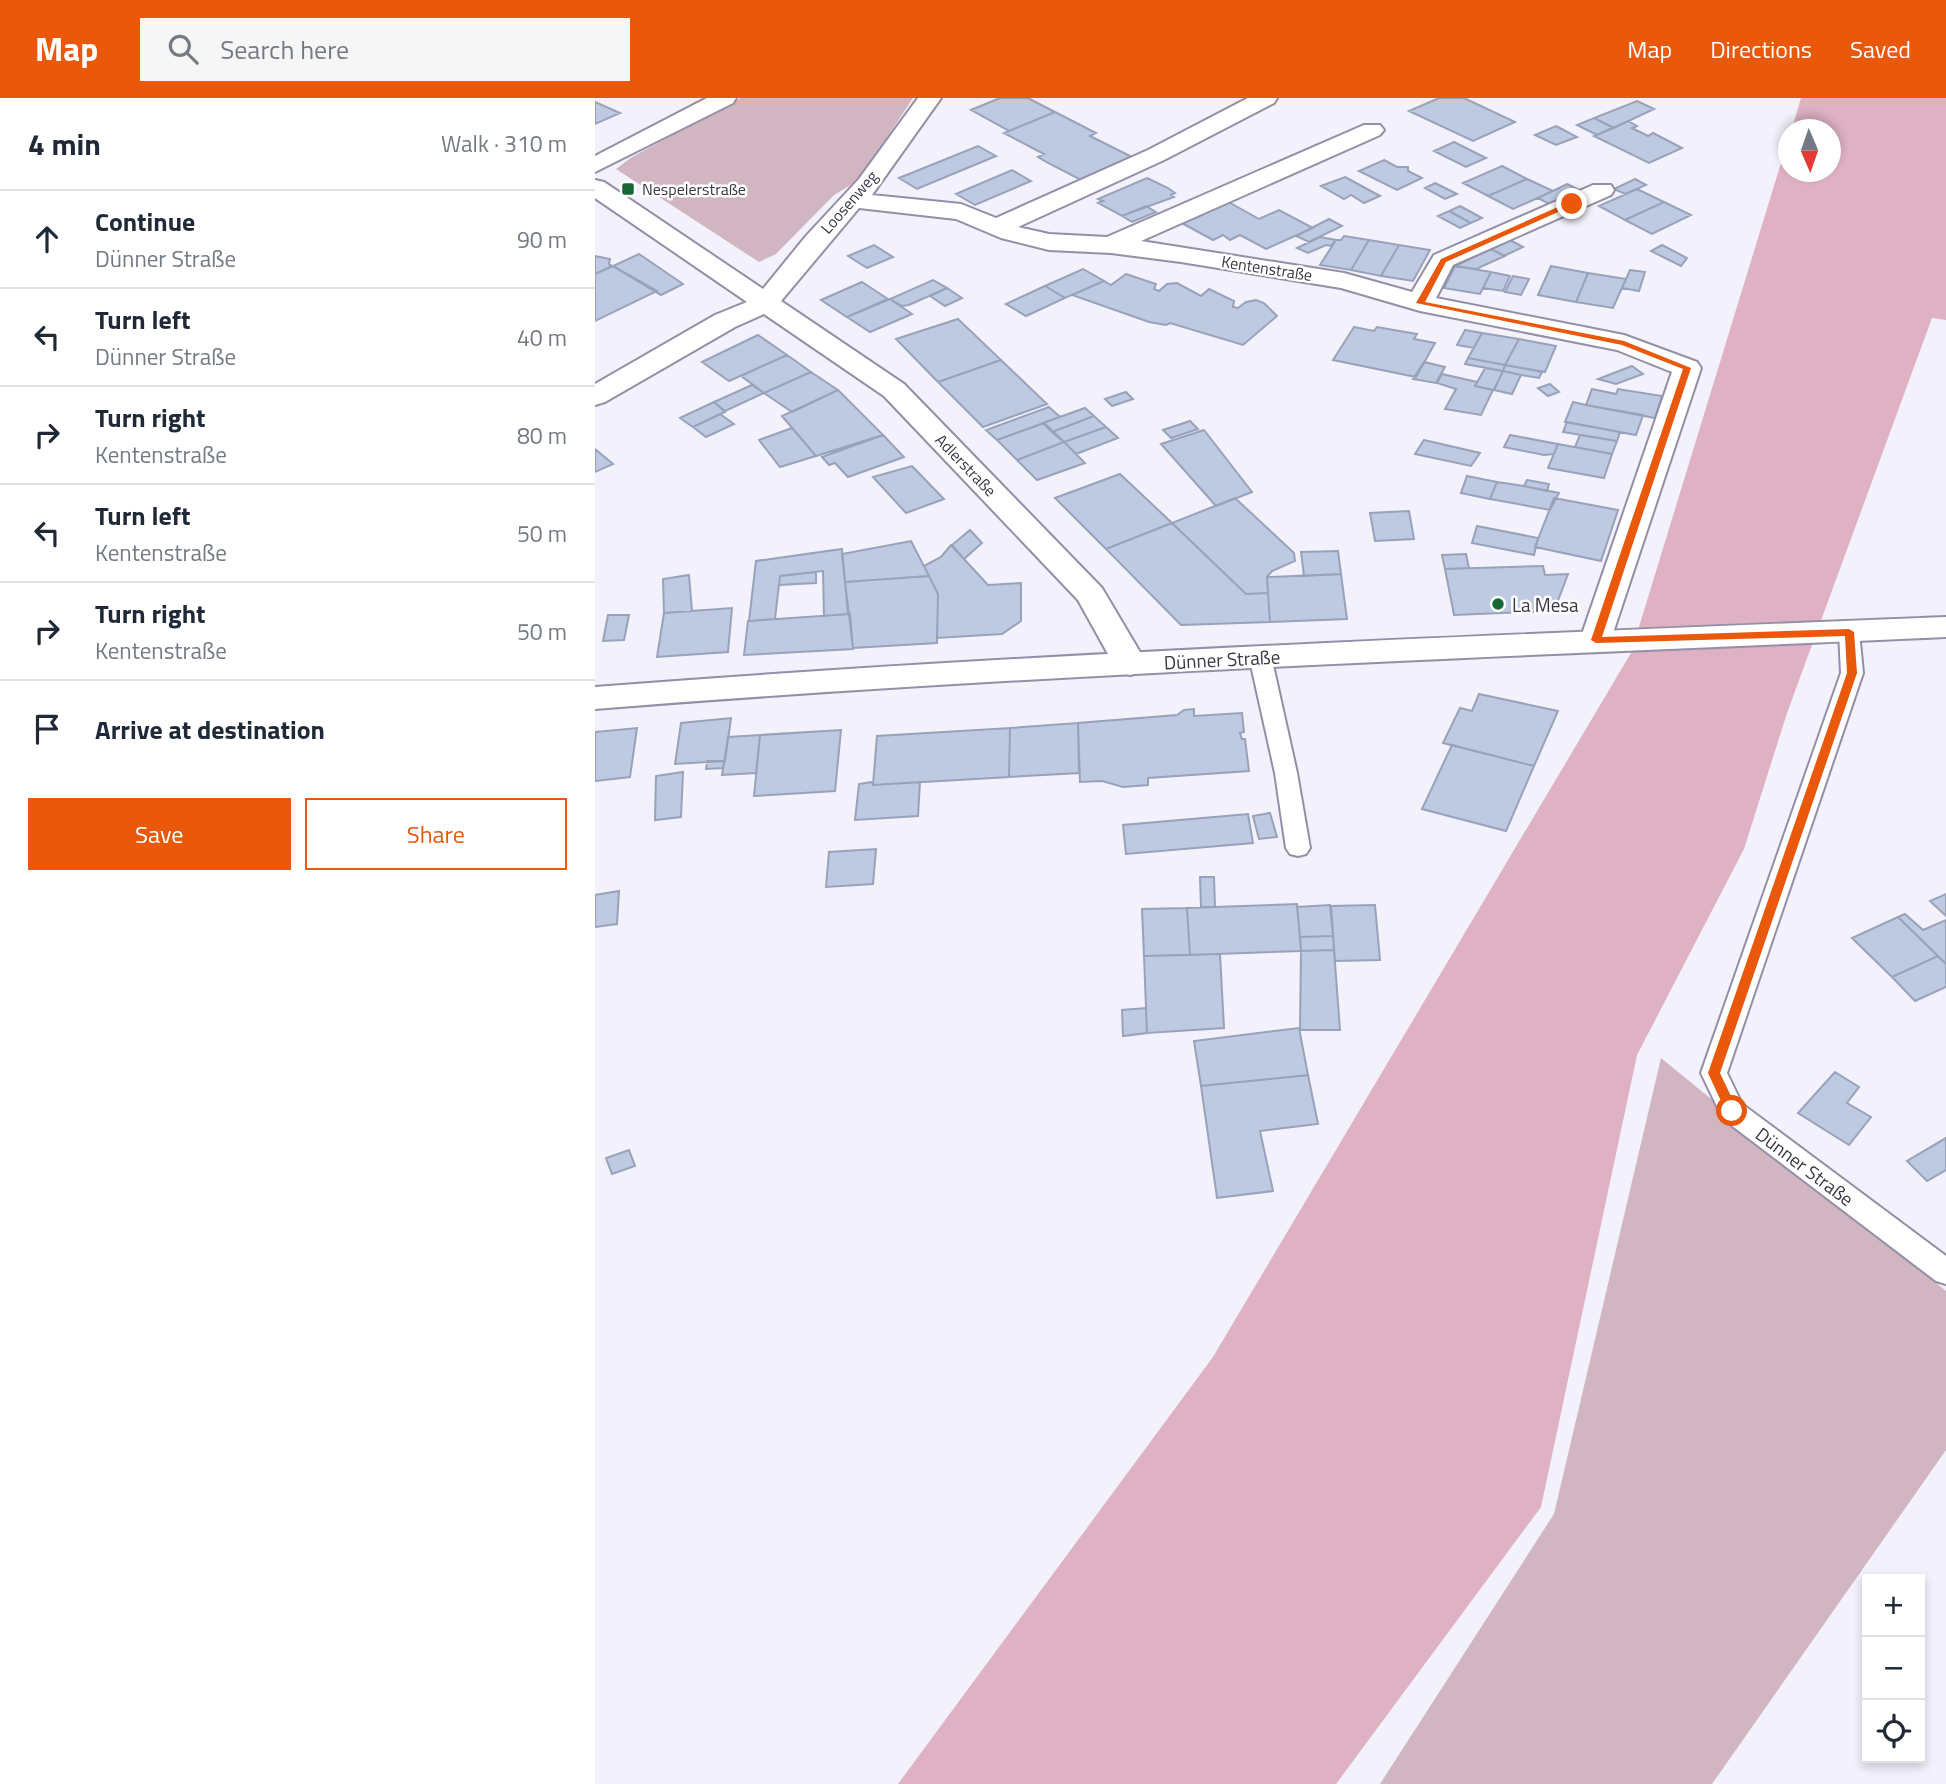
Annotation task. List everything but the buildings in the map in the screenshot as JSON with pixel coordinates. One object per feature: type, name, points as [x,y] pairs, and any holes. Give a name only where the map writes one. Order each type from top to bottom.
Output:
[{"type":"street","points":[[595,165],[725,98]]},
{"type":"street","name":"Loosenweg","points":[[765,304],[851,200],[868,184],[930,98]]},
{"type":"street","points":[[997,227],[1156,155],[1266,98]]},
{"type":"street","name":"Kentenstraße","points":[[1111,245],[1372,130]]},
{"type":"street","name":"Adlerstraße","points":[[595,187],[894,390],[1091,595],[1130,664]]},
{"type":"street","points":[[1420,303],[1443,260],[1602,190]]},
{"type":"street","name":"Kentenstraße","points":[[851,200],[961,212],[1010,233],[1049,242],[1111,245],[1345,281],[1420,303],[1624,343],[1687,368],[1596,640]]},
{"type":"street","points":[[595,396],[725,321],[765,304]]},
{"type":"street","name":"Dünner Straße","points":[[595,698],[798,682],[1260,656],[1946,627]]},
{"type":"lane","name":"Dünner Straße","points":[[1849,632],[1852,673],[1714,1073],[1732,1111],[1946,1272]]},
{"type":"lane","points":[[1260,656],[1286,773],[1298,848]]},
{"type":"shaded area","points":[[741,98],[913,98],[859,180],[834,195],[776,254],[759,262],[616,169],[632,157]]},
{"type":"shaded area","points":[[1801,98],[1946,98],[1946,320],[1932,318],[1787,713],[1744,849],[1637,1055],[1541,1507],[1336,1784],[898,1784],[1213,1357],[1631,653],[1778,173],[1778,182],[1841,182],[1841,119],[1795,119]]},
{"type":"shaded area","points":[[1661,1058],[1946,1291],[1946,1450],[1712,1784],[1380,1784],[1554,1514]]},
{"type":"place","name":"Nespelerstraße","points":[[628,189]]},
{"type":"place","name":"La Mesa","points":[[1498,604]]},
{"type":"route","points":[[1572,204],[1443,260],[1420,303],[1624,343],[1687,368],[1596,640],[1849,632],[1852,673],[1799,819],[1714,1073],[1732,1111]]}]
